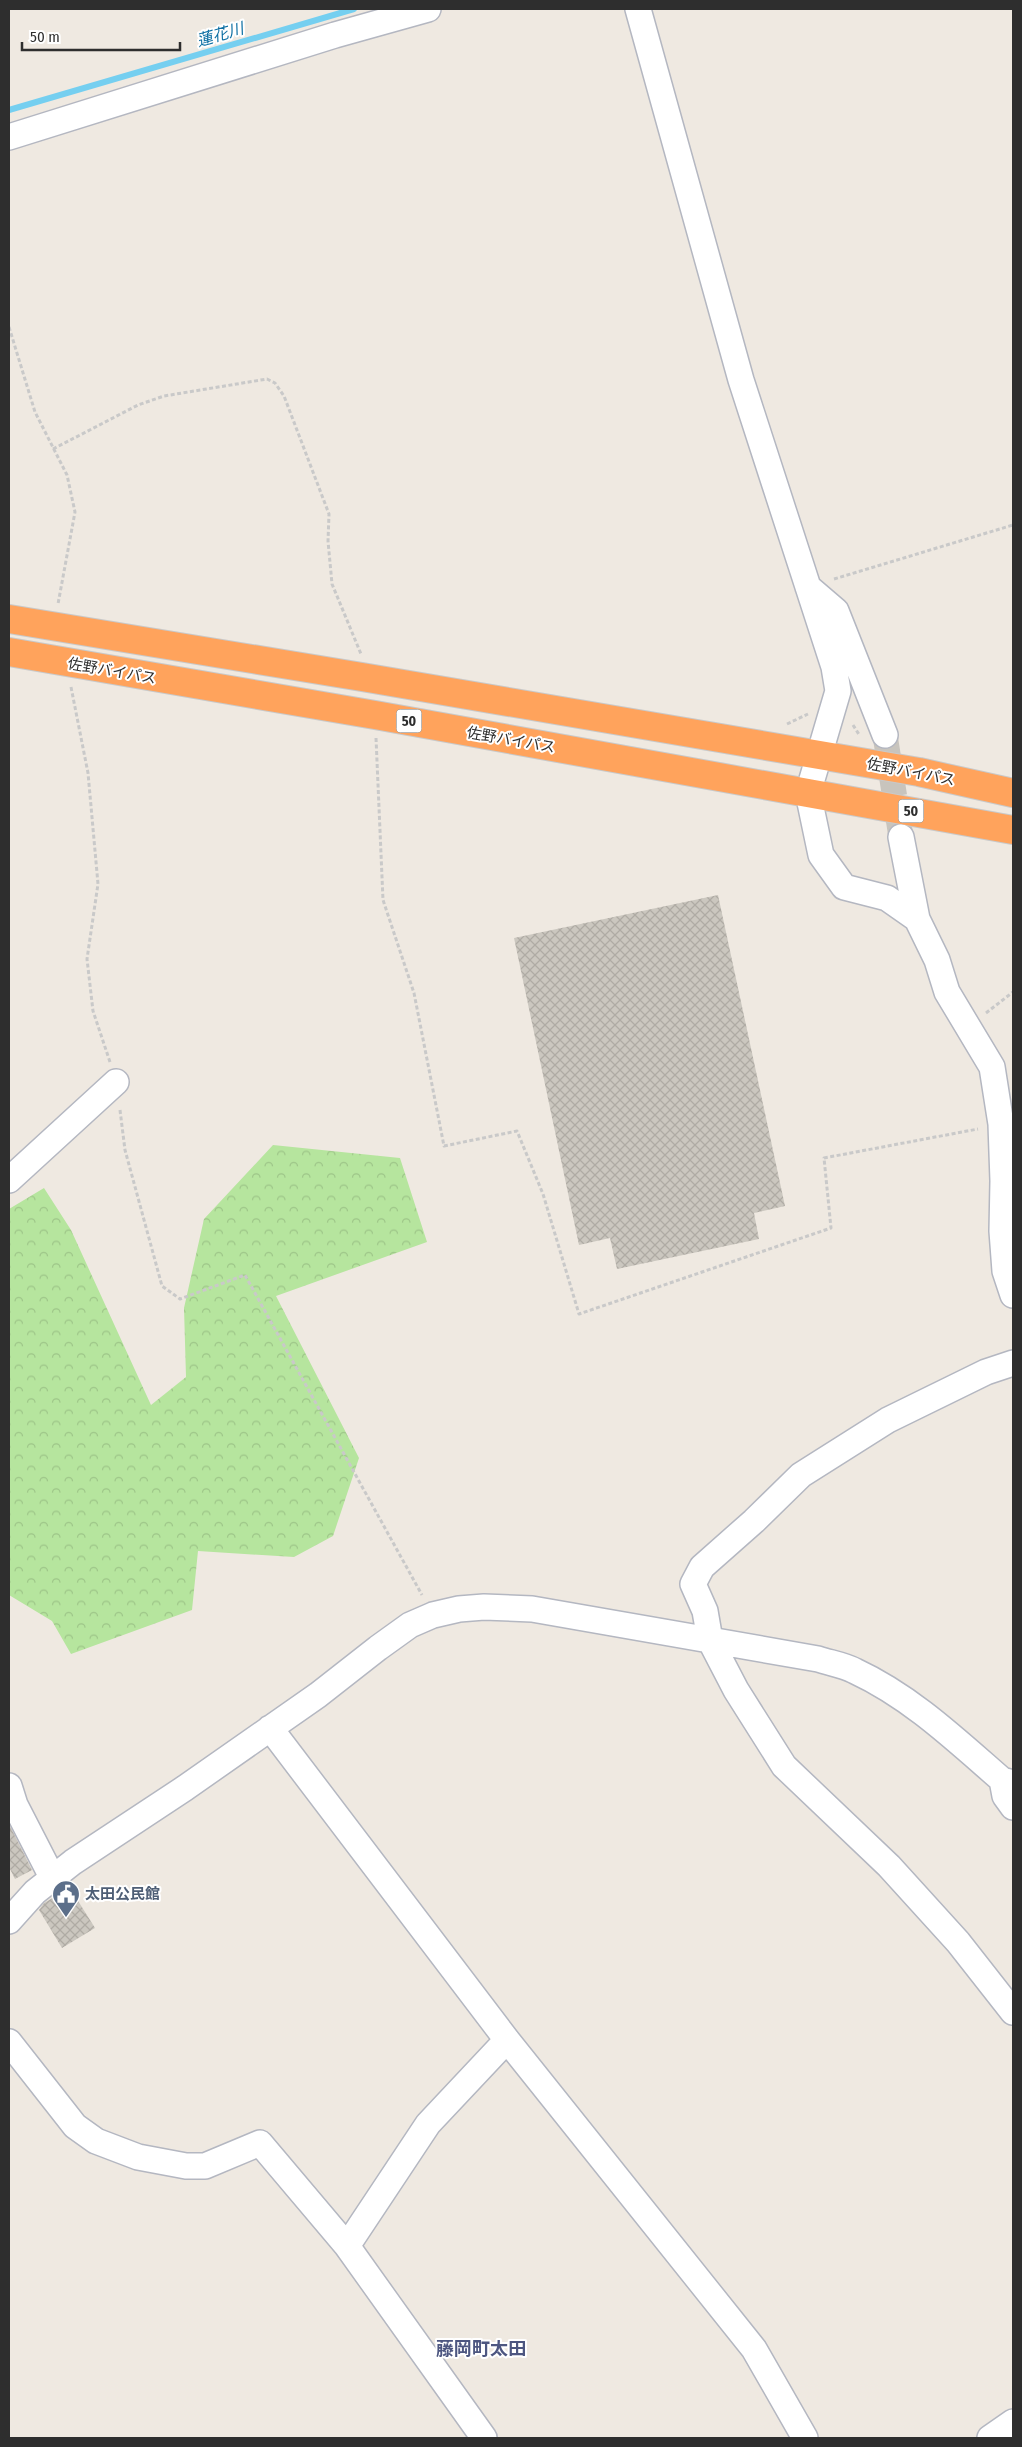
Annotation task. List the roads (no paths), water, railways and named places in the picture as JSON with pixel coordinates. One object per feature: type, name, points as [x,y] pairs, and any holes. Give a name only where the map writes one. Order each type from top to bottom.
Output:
[{"type":"highway","name":"佐野バイパス","points":[[9,619],[362,676],[920,772],[1013,793]]},
{"type":"highway","name":"佐野バイパス","points":[[9,652],[375,715],[1013,830]]},
{"type":"street","points":[[9,137],[335,35],[428,9]]},
{"type":"street","points":[[638,9],[741,380],[834,667],[838,691],[808,793],[821,855],[844,887],[887,898],[917,919]]},
{"type":"street","points":[[808,587],[836,611],[885,735]]},
{"type":"street","points":[[900,836],[917,919],[938,960],[947,992],[992,1067],[1001,1124],[1002,1231],[1005,1272],[1013,1295]]},
{"type":"street","points":[[9,1180],[116,1082]]},
{"type":"street","points":[[1013,1363],[986,1372],[888,1420],[801,1475],[754,1522],[702,1567],[693,1584],[706,1611],[710,1640],[736,1690],[784,1766],[889,1866],[958,1942],[1013,2012]]},
{"type":"street","points":[[9,1921],[52,1878],[318,1695],[410,1625],[433,1615],[459,1609],[532,1609],[818,1659],[854,1670],[922,1711],[1007,1782],[1005,1796],[1013,1807]]},
{"type":"street","points":[[270,1728],[507,2040],[754,2349],[805,2438]]},
{"type":"street","points":[[9,1786],[15,1805],[52,1878]]},
{"type":"street","points":[[347,2246],[428,2124],[507,2040]]},
{"type":"street","points":[[9,2042],[75,2126],[96,2141],[138,2157],[186,2166],[205,2166],[260,2143],[347,2246],[484,2438]]},
{"type":"street","points":[[990,2438],[1013,2422]]},
{"type":"waterway","name":"蓮花川","points":[[9,110],[354,9]]},
{"type":"tunnel","points":[[885,735],[901,837]]},
{"type":"place","name":"太田公民館","points":[[66,1918]]},
{"type":"district","name":"藤岡町太田","points":[[481,2349]]}]
